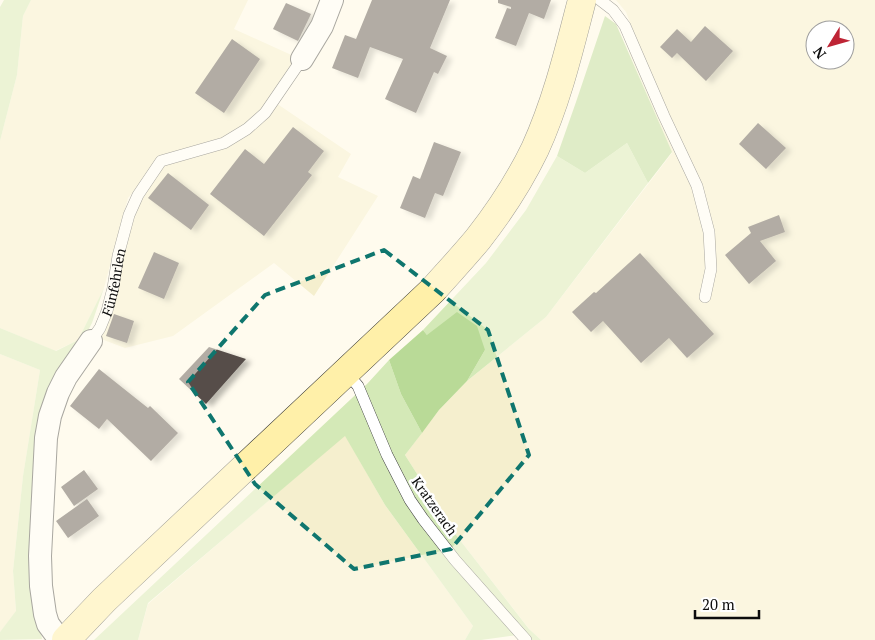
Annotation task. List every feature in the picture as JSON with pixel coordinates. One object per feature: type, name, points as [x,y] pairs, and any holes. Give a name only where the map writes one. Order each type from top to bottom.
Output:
[{"type":"main road","points":[[66,640],[104,600],[432,290],[478,239],[523,173],[535,148],[551,110],[568,56],[582,0]]},
{"type":"street","name":"Fünfehrlen","points":[[302,59],[322,26],[332,0]]},
{"type":"street","name":"Fünfehrlen","points":[[60,640],[48,624],[41,586],[40,538],[46,438],[50,416],[58,393],[66,377],[91,341]]},
{"type":"lane","points":[[600,0],[613,10],[625,26],[697,186],[709,232],[711,269],[705,298]]},
{"type":"lane","name":"Fünfehrlen","points":[[91,341],[100,328],[107,311],[118,256],[129,215],[138,195],[161,161],[224,143],[247,129],[265,113],[302,59]]},
{"type":"lane","name":"Kratzerach","points":[[346,372],[358,386],[387,455],[410,500],[455,560],[526,640]]},
{"type":"highlighted area","points":[[384,250],[488,330],[529,455],[451,549],[354,569],[255,484],[188,382],[265,295]]},
{"type":"shaded area","points":[[31,0],[248,0],[234,29],[298,58],[276,103],[351,154],[338,177],[378,196],[314,296],[274,263],[173,336],[125,348],[96,337],[135,190],[128,198],[104,288],[78,340],[55,351],[0,328],[0,141],[17,75],[23,16]]},
{"type":"shaded area","points":[[616,0],[875,0],[875,640],[541,640],[530,630],[456,535],[405,455],[439,410],[467,381],[546,317],[672,153],[629,52],[637,41],[626,12]]},
{"type":"shaded area","points":[[0,354],[40,370],[23,476],[13,571],[16,612],[0,632]]},
{"type":"shaded area","points":[[345,435],[385,505],[473,626],[465,640],[138,640],[148,604]]},
{"type":"green space","points":[[4,0],[31,0],[23,16],[17,75],[0,141],[0,7]]},
{"type":"green space","points":[[605,16],[616,24],[672,152],[648,183],[627,143],[585,173],[557,156]]},
{"type":"green space","points":[[627,143],[648,183],[546,317],[467,381],[485,350],[427,335],[423,330],[486,263],[526,210],[557,156],[585,173]]},
{"type":"green space","points":[[104,288],[92,323],[81,344],[59,377],[37,604],[42,639],[0,640],[0,632],[16,611],[13,571],[23,476],[40,370],[0,354],[0,328],[56,351],[78,340]]},
{"type":"green space","points":[[457,312],[477,326],[485,350],[467,381],[439,410],[422,433],[401,394],[389,360],[423,330],[427,335]]},
{"type":"green space","points":[[389,360],[401,394],[422,433],[405,455],[456,535],[529,629],[541,640],[522,640],[518,635],[481,640],[465,640],[473,626],[385,505],[345,436],[148,603],[138,640],[94,640],[367,384]]},
{"type":"building","points":[[372,0],[450,0],[430,48],[447,56],[438,74],[434,72],[416,113],[385,99],[403,59],[370,47],[358,78],[332,68],[345,35],[356,39]]},
{"type":"building","points":[[498,0],[551,0],[544,19],[529,13],[516,46],[495,38],[507,8],[511,9],[511,7],[498,3]]},
{"type":"building","points":[[286,3],[311,14],[298,41],[273,29]]},
{"type":"building","points":[[705,26],[733,51],[706,81],[677,53],[672,58],[660,47],[677,29],[691,42]]},
{"type":"building","points":[[232,39],[260,59],[224,113],[195,93]]},
{"type":"building","points":[[758,123],[786,148],[766,169],[739,144]]},
{"type":"building","points":[[293,127],[324,151],[308,172],[312,175],[264,236],[210,194],[245,149],[264,164]]},
{"type":"building","points":[[434,142],[461,152],[443,196],[435,193],[425,218],[400,208],[413,176],[420,179]]},
{"type":"building","points":[[168,173],[209,205],[191,230],[148,198]]},
{"type":"building","points":[[779,215],[785,232],[760,241],[776,261],[749,284],[725,255],[751,233],[748,227]]},
{"type":"building","points":[[154,252],[179,263],[164,299],[138,288]]},
{"type":"building","points":[[640,253],[714,334],[687,358],[669,338],[641,363],[603,321],[591,332],[572,312]]},
{"type":"building","points":[[114,314],[134,321],[127,343],[106,336]]},
{"type":"building","points":[[209,347],[246,359],[206,404],[179,379]]},
{"type":"building","points":[[99,369],[148,408],[150,406],[178,433],[151,461],[107,419],[99,429],[70,406]]},
{"type":"building","points":[[84,470],[98,489],[74,506],[61,487]]},
{"type":"building","points":[[87,499],[99,516],[68,538],[56,521]]}]
